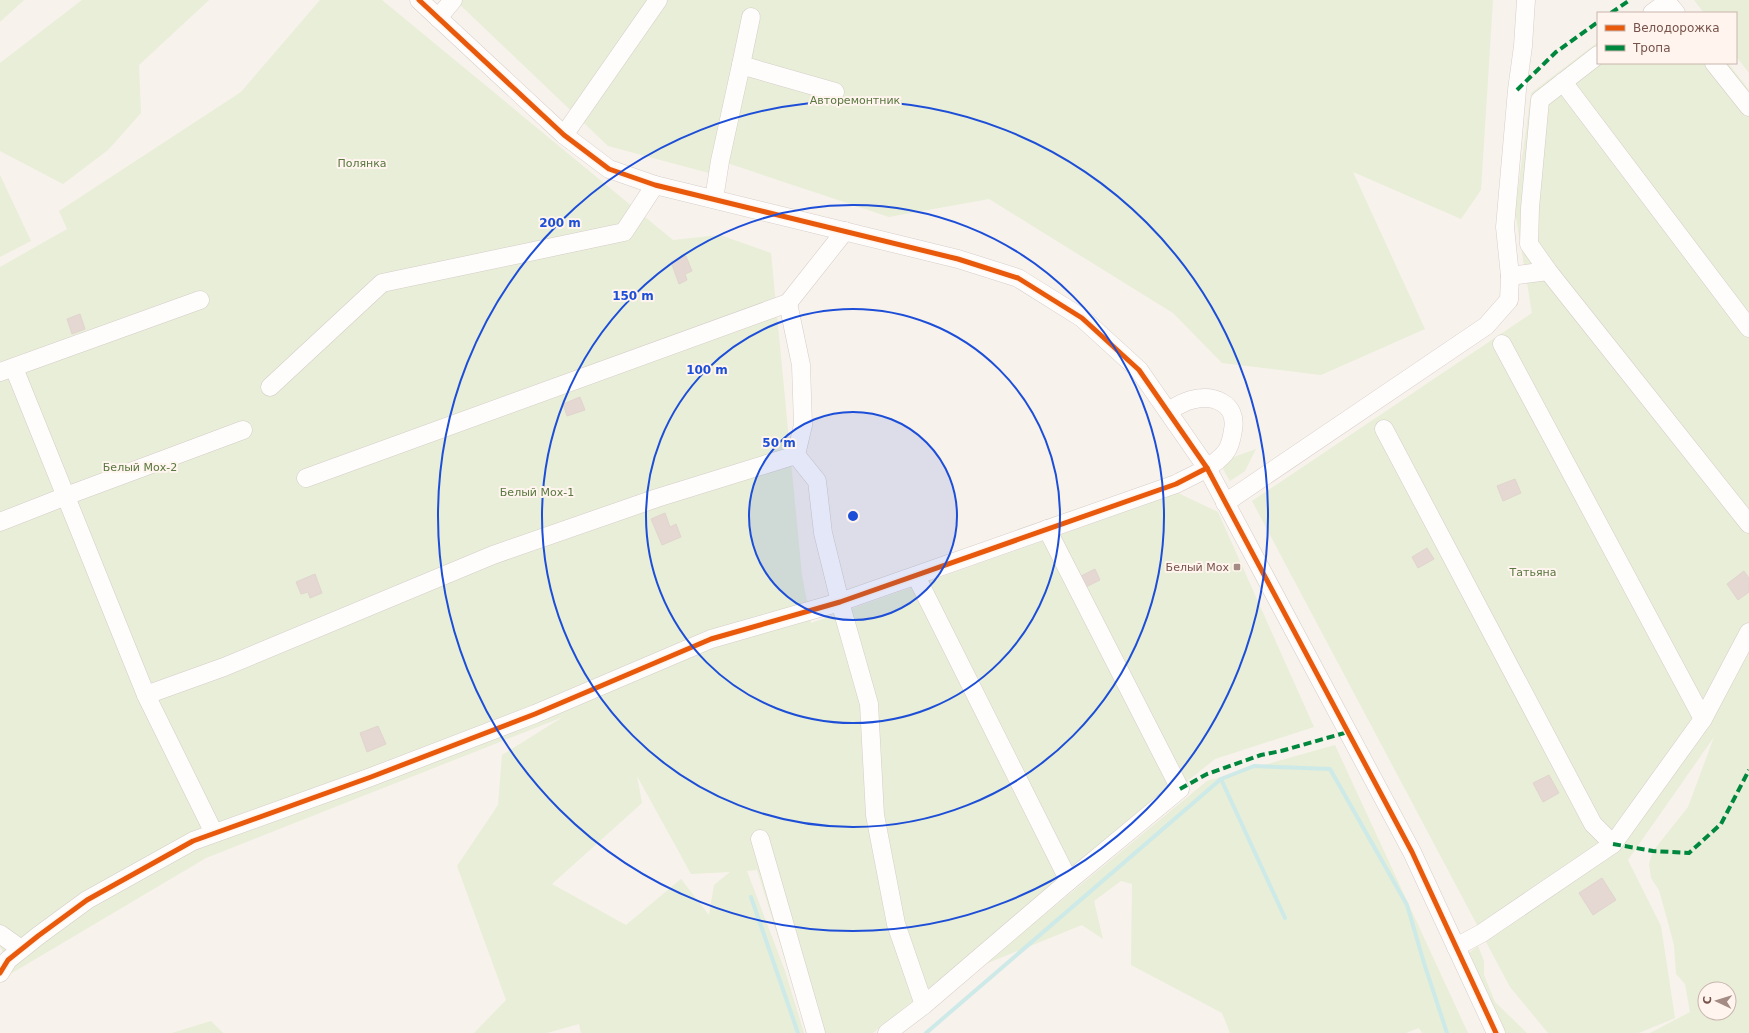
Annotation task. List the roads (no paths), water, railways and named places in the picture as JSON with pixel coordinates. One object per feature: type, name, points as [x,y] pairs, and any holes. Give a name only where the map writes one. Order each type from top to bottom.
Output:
[{"type":"street","points":[[419,0],[564,135],[609,170],[655,185],[958,259],[1018,278],[1082,318],[1139,370],[1207,468],[1412,852],[1496,1033]]},
{"type":"street","points":[[438,18],[453,0]]},
{"type":"street","points":[[564,135],[658,0]]},
{"type":"street","points":[[1225,503],[1486,326],[1509,300],[1510,276],[1505,227],[1517,90],[1523,46],[1526,0]]},
{"type":"street","points":[[1653,12],[1667,2],[1675,12]]},
{"type":"street","points":[[714,199],[720,161],[751,17]]},
{"type":"street","points":[[1597,56],[1540,100],[1530,208],[1529,244],[1548,271],[1749,524]]},
{"type":"street","points":[[1715,64],[1749,107]]},
{"type":"street","points":[[741,65],[835,92]]},
{"type":"street","points":[[1562,82],[1749,328]]},
{"type":"street","points":[[270,388],[382,283],[624,232],[655,185]]},
{"type":"street","points":[[306,478],[788,303],[845,231]]},
{"type":"street","points":[[1510,276],[1548,271]]},
{"type":"street","points":[[200,300],[7,370],[66,496],[146,695],[214,833]]},
{"type":"street","points":[[788,303],[801,365],[803,425],[796,455]]},
{"type":"street","points":[[1502,344],[1703,719]]},
{"type":"street","points":[[0,973],[8,960],[87,900],[193,841],[371,777],[535,714],[711,638],[840,602],[1176,484],[1207,468],[1226,452],[1232,437],[1235,421],[1232,410],[1221,401],[1206,398],[1190,400],[1168,411]]},
{"type":"street","points":[[1384,429],[1594,824],[1613,844]]},
{"type":"street","points":[[0,522],[243,430]]},
{"type":"street","points":[[796,455],[817,481],[823,533],[840,602],[869,704],[875,815],[896,924],[924,1005]]},
{"type":"street","points":[[146,695],[224,667],[493,555],[657,498],[796,455]]},
{"type":"street","points":[[887,1033],[924,1005],[1069,880],[1180,789],[1047,529]]},
{"type":"street","points":[[916,576],[1069,880]]},
{"type":"street","points":[[1456,947],[1482,933],[1613,844],[1703,719],[1749,632]]},
{"type":"street","points":[[760,839],[816,1033]]},
{"type":"street","points":[[0,934],[21,950]]},
{"type":"waterway","points":[[926,1033],[1221,779],[1254,766],[1330,769],[1407,905],[1447,1033]]},
{"type":"waterway","points":[[1221,779],[1285,918]]},
{"type":"waterway","points":[[751,897],[798,1033]]},
{"type":"place","name":"Белый Мох","points":[[1237,567]]},
{"type":"park label","name":"Авторемонтник","points":[[855,100]]},
{"type":"park label","name":"Полянка","points":[[362,163]]},
{"type":"park label","name":"Белый Мох-2","points":[[140,467]]},
{"type":"park label","name":"Белый Мох-1","points":[[537,492]]},
{"type":"park label","name":"Татьяна","points":[[1533,572]]}]
